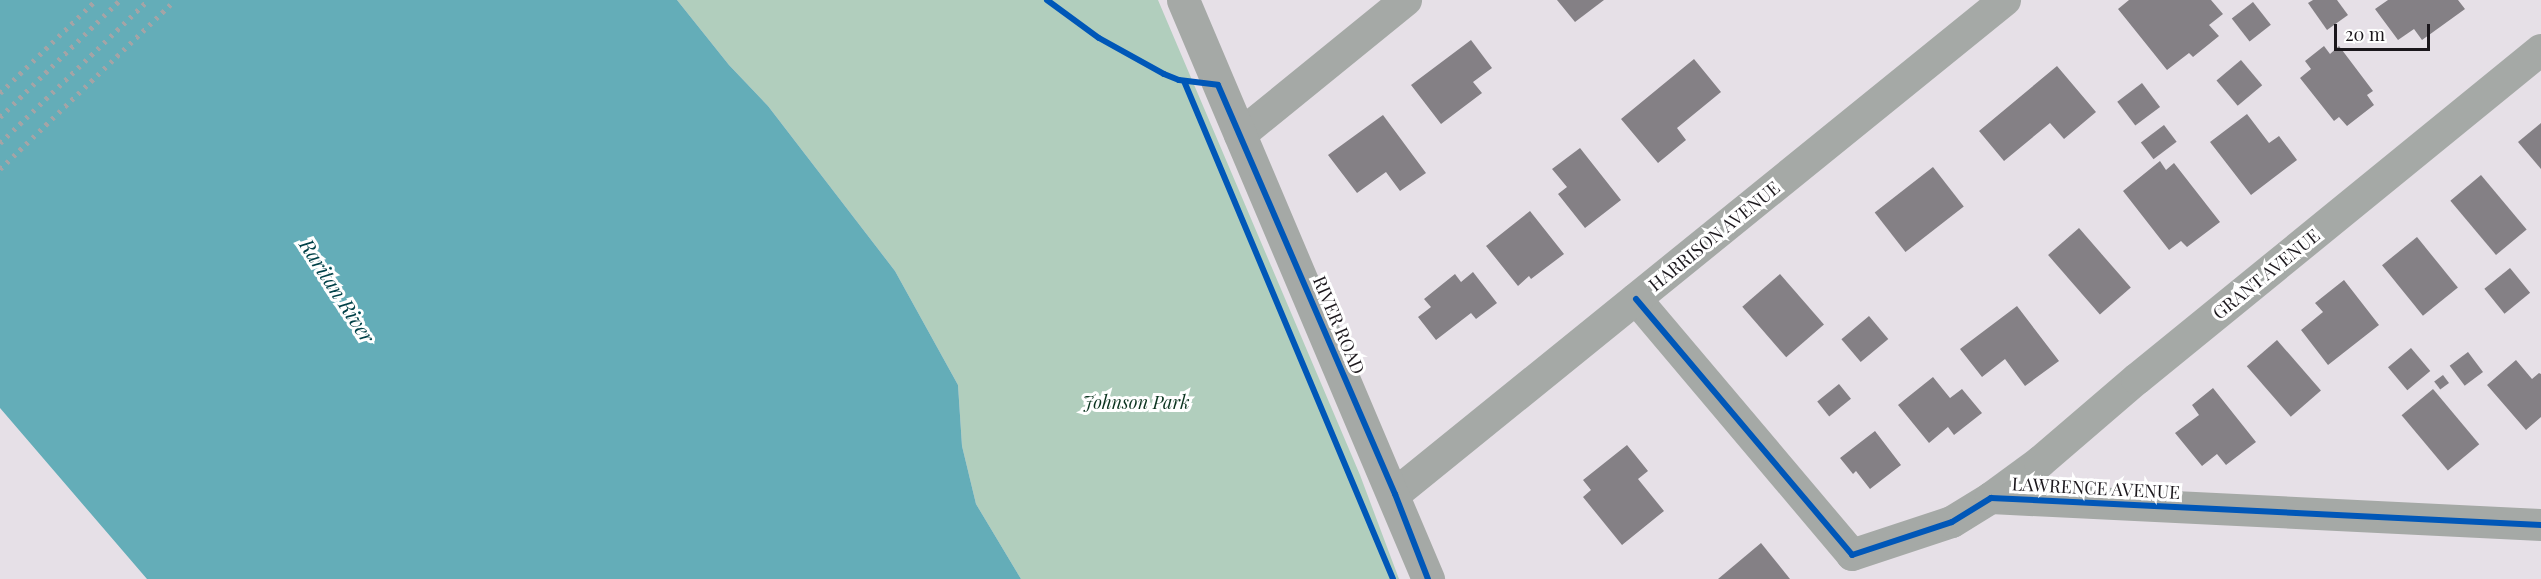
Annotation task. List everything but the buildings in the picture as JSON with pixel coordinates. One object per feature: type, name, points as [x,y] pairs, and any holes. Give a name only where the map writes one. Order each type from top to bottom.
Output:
[{"type":"street","name":"RIVER ROAD","points":[[1183,0],[1395,494],[1428,579]]},
{"type":"street","points":[[1240,135],[1406,0]]},
{"type":"street","name":"HARRISON AVENUE","points":[[1395,494],[2005,0]]},
{"type":"street","name":"GRANT AVENUE","points":[[1991,498],[2040,462],[2137,379],[2541,50]]},
{"type":"street","name":"LAWRENCE AVENUE","points":[[1636,299],[1852,555],[1952,522],[1991,498],[2541,525]]},
{"type":"green space","name":"Johnson Park","points":[[677,0],[1158,0],[1360,475],[1399,579],[1021,579],[976,504],[962,446],[958,385],[895,271],[768,106],[729,65]]},
{"type":"water","name":"Raritan River","points":[[0,0],[677,0],[729,65],[768,106],[895,271],[958,385],[962,446],[976,504],[1021,579],[147,579],[0,408]]},
{"type":"railway","points":[[0,93],[96,0]]},
{"type":"railway","points":[[0,117],[120,0]]},
{"type":"railway","points":[[0,143],[148,0]]},
{"type":"railway","points":[[0,169],[175,0]]},
{"type":"cycle path","points":[[1047,0],[1099,38],[1164,74],[1179,80],[1218,85],[1395,494],[1428,579]]},
{"type":"cycle path","points":[[1184,81],[1393,579]]},
{"type":"cycle path","points":[[1636,299],[1852,555],[1952,522],[1991,498],[2541,525]]}]
